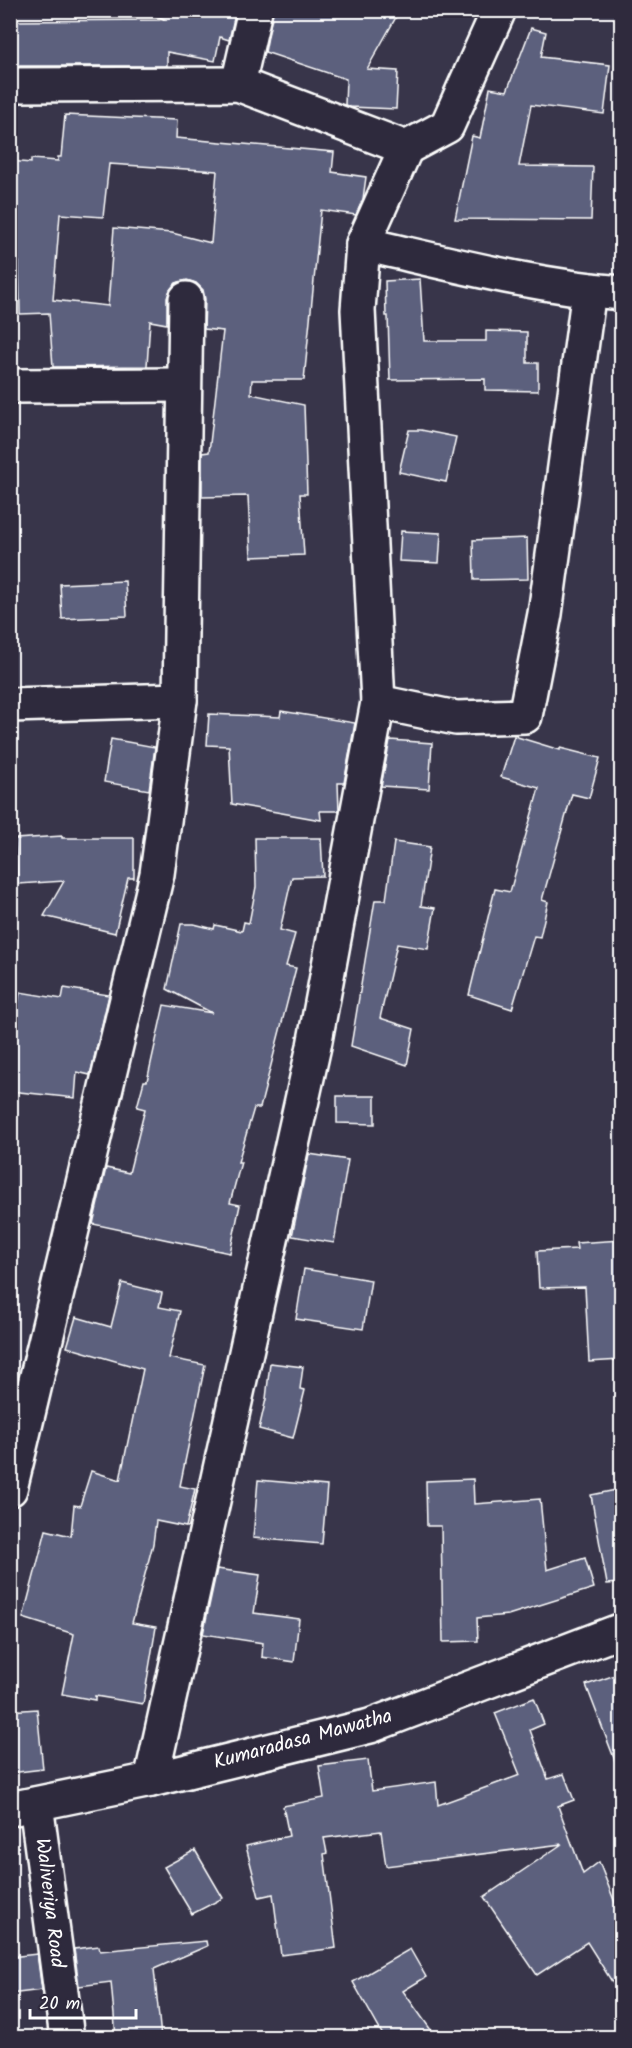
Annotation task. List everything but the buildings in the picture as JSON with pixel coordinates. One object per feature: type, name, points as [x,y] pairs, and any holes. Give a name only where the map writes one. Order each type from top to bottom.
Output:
[{"type":"street","points":[[238,84],[255,10]]},
{"type":"street","points":[[151,1780],[314,1046],[378,702],[358,310],[363,244],[406,148],[447,126],[499,10]]},
{"type":"street","points":[[10,85],[238,84],[406,148]]},
{"type":"street","points":[[363,244],[526,281],[621,293]]},
{"type":"street","points":[[378,702],[456,718],[525,716],[545,614],[589,290]]},
{"type":"street","points":[[10,1490],[157,874],[180,700],[186,299]]},
{"type":"street","points":[[10,386],[183,385]]},
{"type":"street","points":[[10,705],[180,700]]},
{"type":"street","name":"Kumaradasa Mawatha","points":[[23,1807],[151,1780],[370,1726],[621,1630]]},
{"type":"street","name":"Waliveriya Road","points":[[23,1807],[67,2037]]}]
